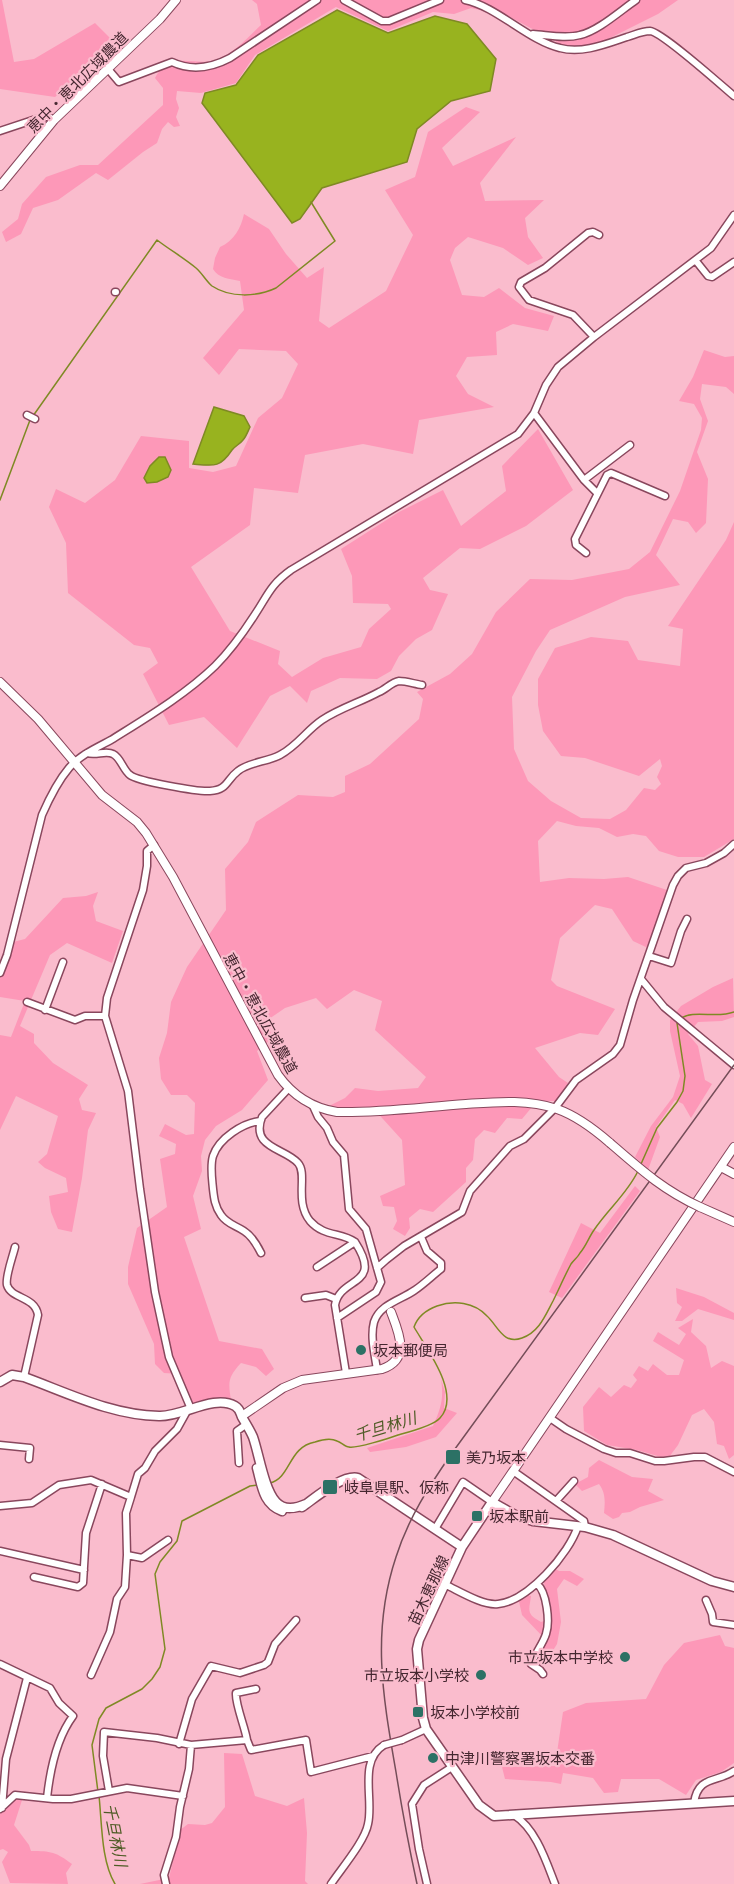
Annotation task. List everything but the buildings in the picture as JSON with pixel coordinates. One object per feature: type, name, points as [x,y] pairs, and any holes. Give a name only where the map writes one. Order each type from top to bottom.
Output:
[{"type":"main road","points":[[0,1382],[12,1375],[24,1377],[122,1413],[159,1416],[221,1402],[239,1408],[242,1416]]},
{"type":"main road","name":"苗木恵那線","points":[[242,1416],[260,1469]]},
{"type":"main road","name":"苗木恵那線","points":[[242,1416],[252,1435],[267,1493],[267,1502],[280,1510],[296,1512],[340,1481],[353,1477],[358,1478],[462,1547],[419,1640],[417,1649],[426,1729],[484,1810],[494,1816],[734,1801]]},
{"type":"main road","points":[[462,1547],[492,1502],[517,1516],[533,1521],[581,1527],[624,1539],[712,1581],[734,1587]]},
{"type":"street","name":"恵中・恵北広域農道","points":[[0,186],[54,120],[160,19],[176,0]]},
{"type":"street","points":[[108,69],[118,82],[172,62],[180,66],[204,68],[219,64],[317,0]]},
{"type":"street","points":[[344,0],[382,21],[389,21],[440,0]]},
{"type":"street","points":[[465,0],[545,43],[572,50],[603,45],[640,33],[654,32],[734,96]]},
{"type":"street","points":[[531,34],[582,35],[594,30],[636,0]]},
{"type":"street","points":[[0,131],[42,117],[54,120]]},
{"type":"street","points":[[0,973],[7,955],[42,815],[69,768],[87,753],[111,740],[192,686],[216,664],[254,616],[270,588],[285,574],[506,442],[525,426],[558,367],[594,337],[696,261],[718,241],[734,215]]},
{"type":"street","points":[[594,337],[573,315],[529,300],[519,287],[521,282],[545,268],[588,233],[593,232],[599,235]]},
{"type":"street","points":[[696,261],[708,276],[712,277],[734,262]]},
{"type":"street","points":[[534,413],[584,480],[597,493]]},
{"type":"street","points":[[584,480],[630,445]]},
{"type":"street","points":[[586,553],[576,545],[575,539],[607,475],[611,473],[665,496]]},
{"type":"street","points":[[87,753],[112,754],[127,774],[140,781],[207,792],[220,790],[238,770],[282,754],[320,721],[338,711],[400,681],[422,685]]},
{"type":"street","name":"恵中・恵北広域農道","points":[[0,682],[38,719],[97,790],[137,822],[154,845],[271,1061],[289,1088],[298,1097],[313,1106],[330,1111],[347,1112],[496,1102],[530,1103],[555,1108],[580,1120],[674,1195],[734,1222]]},
{"type":"street","points":[[377,1268],[404,1246],[462,1212],[470,1191],[510,1146],[524,1139],[555,1108],[576,1080],[613,1054],[620,1046],[666,904],[678,876],[686,868],[724,853],[734,844]]},
{"type":"street","points":[[91,1674],[110,1632],[117,1599],[125,1587],[126,1513],[138,1474],[145,1468],[155,1451],[177,1429],[189,1410],[169,1357],[155,1292],[129,1091],[105,1016],[107,998],[142,890],[147,866],[147,851],[154,845]]},
{"type":"street","points":[[649,956],[671,963],[687,919]]},
{"type":"street","points":[[45,1010],[63,962]]},
{"type":"street","points":[[641,979],[664,1007],[734,1065]]},
{"type":"street","points":[[27,1002],[75,1020],[85,1016],[105,1016]]},
{"type":"street","points":[[289,1088],[261,1121],[262,1136],[273,1149],[291,1157],[301,1166],[301,1198],[310,1220],[329,1234],[355,1242],[365,1265],[363,1275],[355,1284],[342,1290],[336,1299],[346,1373]]},
{"type":"street","points":[[313,1106],[333,1142],[344,1155],[349,1209],[366,1229],[381,1282],[380,1288],[337,1318]]},
{"type":"street","points":[[261,1121],[251,1122],[225,1139],[213,1157],[212,1174],[214,1201],[220,1214],[232,1226],[248,1234],[261,1253]]},
{"type":"street","points":[[435,1529],[463,1482],[492,1502],[734,1147]]},
{"type":"street","points":[[721,1167],[734,1174]]},
{"type":"street","points":[[377,1370],[373,1329],[377,1316],[388,1304],[416,1289],[441,1269],[441,1263],[427,1251],[421,1237]]},
{"type":"street","points":[[317,1267],[355,1242]]},
{"type":"street","points":[[15,1247],[7,1284],[10,1290],[32,1303],[38,1315],[24,1377]]},
{"type":"street","points":[[305,1298],[326,1295],[336,1299]]},
{"type":"street","points":[[242,1416],[292,1384],[309,1378],[377,1370],[390,1366],[397,1359],[400,1349],[400,1335],[391,1312]]},
{"type":"street","points":[[550,1418],[566,1429],[610,1451],[630,1453],[655,1461],[705,1457],[734,1472]]},
{"type":"street","points":[[239,1463],[237,1431],[244,1426]]},
{"type":"street","points":[[0,1445],[30,1448],[29,1459]]},
{"type":"street","points":[[446,1585],[492,1604],[498,1604],[525,1593],[537,1584],[570,1545],[581,1527],[584,1521],[513,1471]]},
{"type":"street","points":[[0,1506],[32,1503],[59,1485],[91,1480],[131,1497]]},
{"type":"street","points":[[556,1502],[574,1481]]},
{"type":"street","points":[[34,1577],[78,1587],[83,1583],[86,1533],[102,1484]]},
{"type":"street","points":[[127,1555],[142,1558],[168,1540]]},
{"type":"street","points":[[0,1551],[84,1570]]},
{"type":"street","points":[[537,1584],[546,1596],[547,1632],[531,1664],[543,1674]]},
{"type":"street","points":[[706,1600],[713,1622],[734,1625]]},
{"type":"street","points":[[179,1744],[192,1699],[211,1666],[240,1672],[264,1665],[268,1662],[275,1644],[296,1620]]},
{"type":"street","points":[[0,1664],[50,1688],[59,1703],[73,1716],[62,1730],[47,1798]]},
{"type":"street","points":[[1,1809],[3,1758],[27,1678]]},
{"type":"street","points":[[256,1689],[236,1693],[235,1699],[251,1750],[306,1740],[311,1772],[373,1756]]},
{"type":"street","points":[[331,1884],[367,1830],[371,1807],[369,1764],[373,1756],[384,1745],[426,1729]]},
{"type":"street","points":[[107,1791],[103,1756],[104,1732],[132,1734],[191,1746],[247,1740]]},
{"type":"street","points":[[166,1884],[164,1875],[176,1836],[189,1770],[191,1746]]},
{"type":"street","points":[[427,1884],[412,1804],[424,1785],[452,1767]]},
{"type":"street","points":[[694,1803],[695,1795],[703,1783],[727,1776],[734,1770]]},
{"type":"street","points":[[1,1809],[15,1795],[71,1799],[127,1788],[183,1796]]},
{"type":"street","points":[[514,1815],[534,1839],[555,1884]]},
{"type":"shaded area","points":[[0,0],[2,0],[14,62],[34,59],[95,23],[116,44],[55,97],[0,89]]},
{"type":"shaded area","points":[[252,0],[678,0],[658,14],[602,42],[578,47],[564,46],[510,17],[471,8],[454,14],[433,12],[388,31],[336,7],[255,55],[236,83],[201,93],[177,91],[176,99],[179,108],[176,117],[180,126],[174,127],[168,122],[162,129],[157,143],[108,180],[96,173],[58,200],[33,208],[21,234],[6,242],[2,232],[18,219],[22,204],[46,177],[80,165],[98,165],[163,105],[163,88],[155,78],[161,69],[175,61],[207,62],[222,58],[261,25],[257,4]]},
{"type":"shaded area","points":[[337,10],[388,33],[435,16],[467,24],[496,59],[490,91],[451,101],[417,129],[407,162],[322,188],[300,219],[292,223],[202,103],[205,93],[236,85],[258,55]]},
{"type":"shaded area","points":[[466,107],[480,112],[442,148],[453,166],[516,137],[480,183],[485,201],[544,200],[525,218],[528,237],[543,258],[528,265],[503,248],[468,237],[455,248],[450,260],[462,295],[484,297],[499,288],[525,308],[554,316],[548,331],[513,324],[496,332],[497,355],[467,357],[456,376],[468,394],[494,407],[419,420],[413,454],[363,444],[305,455],[298,493],[254,488],[250,525],[191,567],[230,631],[280,651],[278,664],[292,677],[323,658],[361,647],[369,629],[391,609],[388,604],[353,603],[352,576],[341,549],[399,512],[443,490],[461,526],[506,491],[502,466],[538,429],[573,490],[526,526],[480,549],[460,548],[423,578],[430,590],[448,594],[432,630],[416,639],[399,656],[391,671],[377,679],[340,678],[311,691],[307,703],[290,686],[270,696],[237,748],[204,717],[169,725],[143,674],[158,663],[150,648],[134,645],[68,593],[66,543],[49,507],[56,489],[85,503],[115,480],[141,436],[189,441],[189,468],[213,472],[236,466],[258,418],[282,398],[298,364],[286,351],[239,349],[219,375],[203,358],[244,310],[240,281],[221,276],[213,269],[220,247],[236,234],[244,214],[269,229],[286,254],[307,278],[324,267],[319,321],[329,328],[386,291],[413,235],[385,190],[415,177],[428,132]]},
{"type":"shaded area","points":[[704,350],[725,357],[734,356],[734,394],[726,387],[702,384],[700,399],[708,421],[697,452],[708,479],[706,523],[696,533],[688,522],[673,519],[656,555],[680,585],[625,597],[550,630],[536,651],[512,697],[514,749],[528,781],[551,801],[581,818],[610,819],[626,810],[644,788],[655,790],[661,784],[657,777],[662,766],[660,759],[639,776],[585,758],[561,756],[543,731],[538,705],[538,679],[555,648],[591,637],[628,641],[638,660],[680,666],[683,629],[668,626],[726,540],[734,522],[734,839],[704,857],[678,857],[659,851],[646,836],[633,834],[617,837],[599,828],[576,826],[557,821],[538,841],[540,882],[569,878],[628,877],[667,890],[648,948],[633,941],[612,909],[595,905],[560,938],[551,980],[557,986],[615,1009],[598,1035],[580,1033],[535,1048],[559,1077],[568,1083],[557,1101],[537,1101],[522,1119],[507,1118],[495,1133],[484,1130],[475,1139],[473,1160],[466,1168],[466,1182],[433,1212],[420,1209],[409,1218],[410,1228],[405,1236],[393,1229],[397,1221],[394,1207],[383,1206],[380,1196],[405,1185],[402,1140],[373,1108],[346,1110],[327,1107],[345,1098],[355,1088],[378,1091],[418,1088],[426,1077],[375,1030],[382,1001],[354,990],[327,1009],[316,998],[285,1008],[269,1019],[272,1038],[257,1051],[268,1080],[242,1110],[216,1126],[205,1140],[201,1156],[202,1171],[193,1196],[201,1229],[184,1237],[219,1341],[262,1349],[274,1369],[266,1376],[256,1367],[241,1363],[230,1380],[231,1400],[203,1404],[191,1403],[179,1374],[164,1373],[155,1364],[154,1344],[128,1284],[128,1267],[137,1228],[167,1207],[160,1159],[175,1154],[176,1144],[159,1136],[165,1124],[186,1135],[194,1134],[195,1103],[187,1095],[171,1095],[161,1079],[159,1058],[167,1033],[171,1002],[187,967],[226,910],[225,869],[248,842],[256,822],[298,795],[333,797],[345,792],[345,776],[370,764],[419,719],[423,699],[417,692],[450,674],[472,654],[496,612],[530,579],[572,580],[629,569],[650,552],[680,491],[701,430],[702,418],[694,404],[679,401],[693,377]]},
{"type":"shaded area","points":[[214,407],[244,416],[250,427],[244,439],[220,463],[193,464]]},
{"type":"shaded area","points":[[159,457],[165,457],[171,470],[168,477],[147,483],[144,478],[150,466]]},
{"type":"shaded area","points":[[98,892],[93,906],[96,921],[123,931],[112,963],[67,943],[50,955],[20,1026],[34,1034],[34,1043],[53,1063],[88,1085],[79,1099],[82,1110],[96,1113],[88,1130],[72,1232],[58,1229],[51,1212],[49,1196],[68,1192],[66,1178],[38,1162],[47,1154],[58,1116],[16,1096],[0,1130],[0,1035],[11,1037],[25,1001],[0,997],[0,979],[13,942],[25,939],[63,898],[86,896]]},
{"type":"shaded area","points":[[733,978],[734,1017],[722,1021],[698,1022],[688,1034],[698,1046],[705,1080],[712,1084],[691,1118],[683,1104],[675,1100],[656,1127],[660,1137],[648,1170],[635,1157],[651,1126],[673,1097],[680,1076],[670,1031],[670,1020],[681,1006]]},
{"type":"shaded area","points":[[635,1186],[640,1191],[562,1298],[549,1292],[581,1223],[600,1233]]},
{"type":"shaded area","points":[[676,1288],[704,1297],[734,1313],[734,1320],[698,1309],[682,1321],[675,1321],[682,1307],[677,1303]]},
{"type":"shaded area","points":[[693,1319],[691,1332],[706,1346],[711,1368],[722,1361],[734,1366],[734,1455],[729,1459],[724,1446],[717,1444],[714,1422],[704,1409],[692,1415],[678,1445],[669,1457],[607,1445],[584,1431],[583,1407],[599,1387],[611,1397],[624,1385],[631,1388],[637,1380],[633,1375],[639,1366],[648,1371],[653,1364],[667,1375],[679,1375],[684,1360],[653,1341],[658,1332],[679,1345],[686,1334],[678,1328]]},
{"type":"shaded area","points":[[441,1379],[445,1392],[444,1408],[457,1413],[436,1437],[406,1447],[370,1452],[367,1448],[433,1426],[441,1403]]},
{"type":"shaded area","points":[[599,1460],[632,1477],[653,1479],[648,1491],[664,1500],[622,1513],[613,1519],[604,1513],[604,1494],[599,1484],[582,1491],[575,1484],[588,1477],[589,1468]]},
{"type":"shaded area","points":[[552,1567],[559,1571],[570,1571],[584,1579],[577,1586],[564,1579],[557,1589],[561,1622],[557,1644],[542,1668],[533,1662],[545,1639],[522,1615],[518,1597],[525,1594],[531,1596],[529,1609],[533,1617],[541,1622],[550,1619],[543,1577]]},
{"type":"shaded area","points":[[720,1635],[725,1646],[734,1648],[734,1763],[721,1772],[696,1780],[686,1795],[659,1779],[621,1779],[618,1792],[604,1793],[593,1778],[563,1773],[561,1784],[505,1779],[502,1767],[555,1766],[563,1712],[586,1703],[646,1699],[664,1665],[684,1643]]},
{"type":"shaded area","points":[[224,1753],[242,1754],[255,1796],[287,1806],[304,1798],[307,1833],[305,1881],[308,1884],[140,1884],[169,1878],[176,1833],[188,1824],[212,1823],[225,1807]]},
{"type":"shaded area","points":[[16,1799],[22,1800],[14,1825],[31,1851],[53,1853],[72,1864],[66,1873],[68,1884],[10,1883],[2,1862],[8,1852],[0,1850],[0,1813]]},
{"type":"waterway","points":[[33,416],[157,240],[196,268],[212,286],[219,290],[244,295],[261,293],[276,288],[335,241],[311,202]]},
{"type":"waterway","points":[[0,500],[30,420]]},
{"type":"waterway","name":"千旦林川","points":[[680,1019],[692,1015],[720,1015],[734,1012]]},
{"type":"waterway","name":"千旦林川","points":[[641,1164],[657,1128],[683,1091],[685,1076],[677,1023]]},
{"type":"waterway","name":"千旦林川","points":[[270,1483],[282,1475],[294,1456],[306,1445],[329,1439],[347,1447],[358,1446],[437,1421],[446,1408],[445,1384],[440,1371],[414,1327],[420,1317],[437,1306],[463,1303],[482,1311],[505,1337],[522,1338],[533,1332],[544,1318],[571,1264],[599,1222],[638,1171]]},
{"type":"waterway","name":"千旦林川","points":[[98,1792],[92,1745],[99,1719],[106,1708],[142,1689],[152,1679],[160,1667],[165,1649],[155,1574],[160,1562],[177,1541],[182,1521],[250,1486],[259,1485]]},
{"type":"waterway","name":"千旦林川","points":[[99,1796],[105,1853],[110,1875],[115,1884]]},
{"type":"railway","points":[[417,1884],[391,1744],[382,1664],[382,1638],[388,1585],[401,1543],[420,1503],[452,1453],[734,1065]]},
{"type":"place","name":"坂本郵便局","points":[[361,1350]]},
{"type":"place","name":"美乃坂本","points":[[453,1457]]},
{"type":"place","name":"岐阜県駅、仮称","points":[[330,1487]]},
{"type":"place","name":"坂本駅前","points":[[477,1516]]},
{"type":"place","name":"市立坂本中学校","points":[[625,1657]]},
{"type":"place","name":"市立坂本小学校","points":[[481,1675]]},
{"type":"place","name":"坂本小学校前","points":[[418,1712]]},
{"type":"place","name":"中津川警察署坂本交番","points":[[433,1758]]}]
